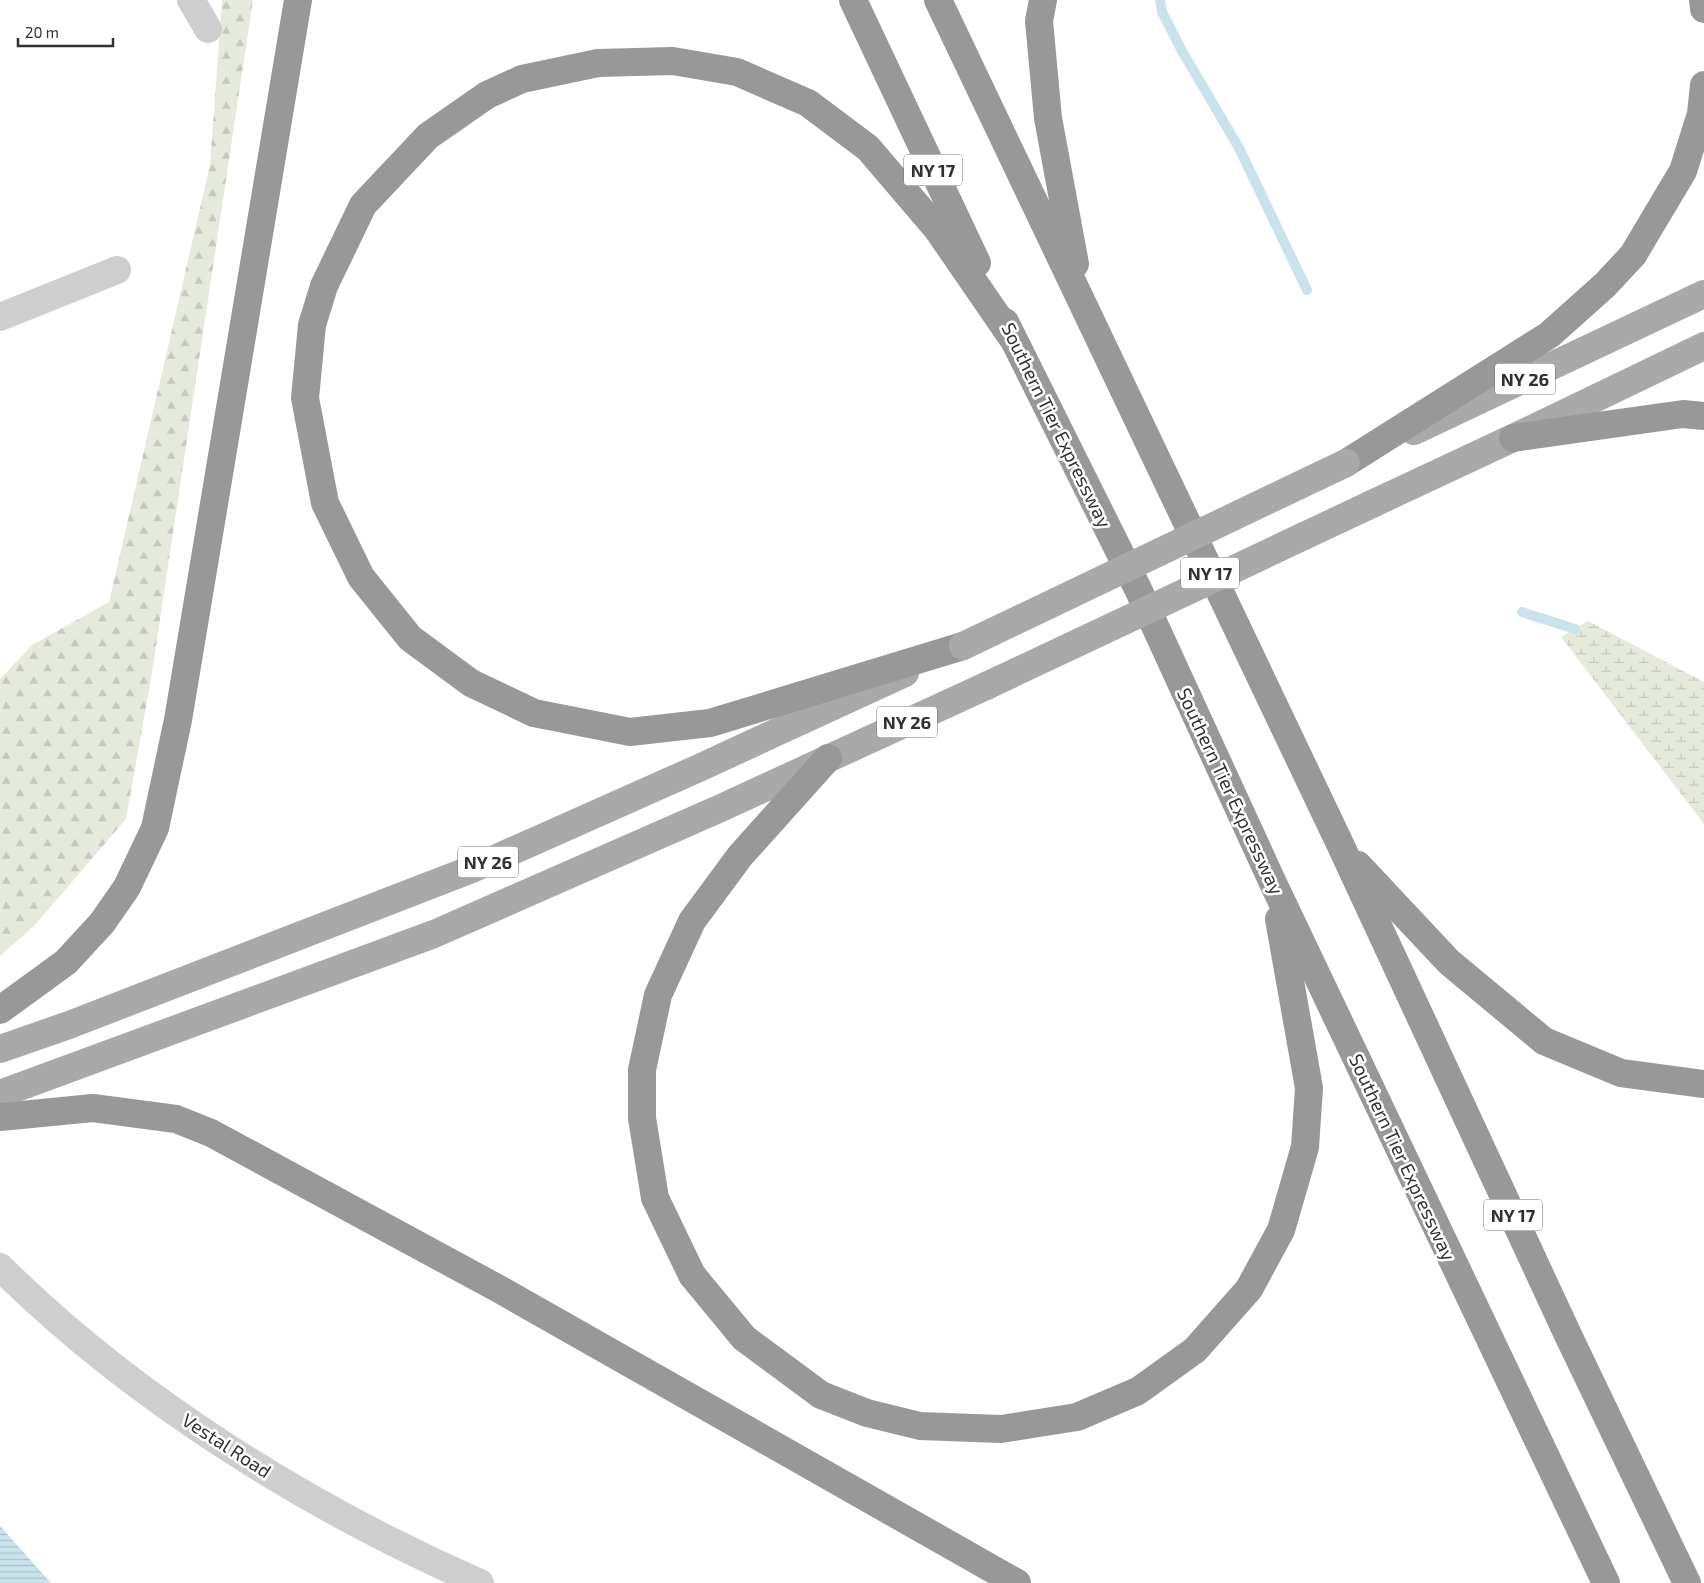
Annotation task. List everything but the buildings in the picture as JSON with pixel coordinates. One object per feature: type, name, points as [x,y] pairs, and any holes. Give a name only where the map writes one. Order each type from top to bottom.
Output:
[{"type":"highway","points":[[0,1010],[66,962],[102,923],[127,887],[155,828],[179,710],[298,0]]},
{"type":"highway","name":"Southern Tier Expressway","points":[[853,0],[1014,339],[1138,589],[1273,883],[1606,1583]]},
{"type":"highway","name":"NY 17","points":[[938,0],[1341,846],[1687,1583]]},
{"type":"highway","points":[[1043,0],[1039,22],[1048,118],[1081,300]]},
{"type":"highway","points":[[1703,0],[1704,9]]},
{"type":"highway","points":[[963,646],[710,723],[630,732],[534,713],[471,682],[410,638],[361,576],[325,503],[305,398],[312,325],[324,286],[363,205],[428,136],[487,95],[522,79],[598,63],[672,61],[737,72],[808,103],[868,148],[938,230],[1014,339]]},
{"type":"highway","points":[[1346,463],[1549,335],[1605,286],[1633,255],[1683,171],[1702,114],[1704,85]]},
{"type":"highway","points":[[1513,438],[1683,414],[1704,416]]},
{"type":"highway","points":[[828,758],[740,856],[692,921],[658,995],[642,1070],[642,1118],[655,1198],[692,1275],[744,1338],[821,1395],[867,1414],[920,1426],[1001,1429],[1077,1417],[1138,1391],[1195,1350],[1249,1289],[1281,1230],[1305,1147],[1310,1088],[1273,883]]},
{"type":"highway","points":[[1341,846],[1449,962],[1544,1041],[1621,1072],[1704,1084]]},
{"type":"highway","points":[[0,1117],[93,1108],[176,1119],[211,1133],[499,1288],[1017,1583]]},
{"type":"main road","name":"NY 26","points":[[0,1049],[69,1026],[472,869],[699,768],[963,646],[1704,294]]},
{"type":"main road","name":"NY 26","points":[[0,1094],[434,934],[721,808],[986,686],[1704,346]]},
{"type":"street","points":[[191,0],[208,29]]},
{"type":"street","points":[[0,317],[117,270]]},
{"type":"street","name":"Vestal Road","points":[[0,1267],[48,1312],[100,1354],[168,1407],[228,1447],[276,1477],[368,1529],[480,1583]]},
{"type":"green space","points":[[222,0],[253,0],[152,673],[126,819],[34,926],[0,956],[0,679],[32,645],[109,602],[210,165]]},
{"type":"green space","points":[[1588,621],[1704,682],[1704,824],[1561,637]]},
{"type":"water","points":[[0,1526],[51,1583],[0,1583]]},
{"type":"waterway","points":[[1160,0],[1162,12],[1182,51],[1239,148],[1307,290]]},
{"type":"waterway","points":[[1522,612],[1575,629]]}]
